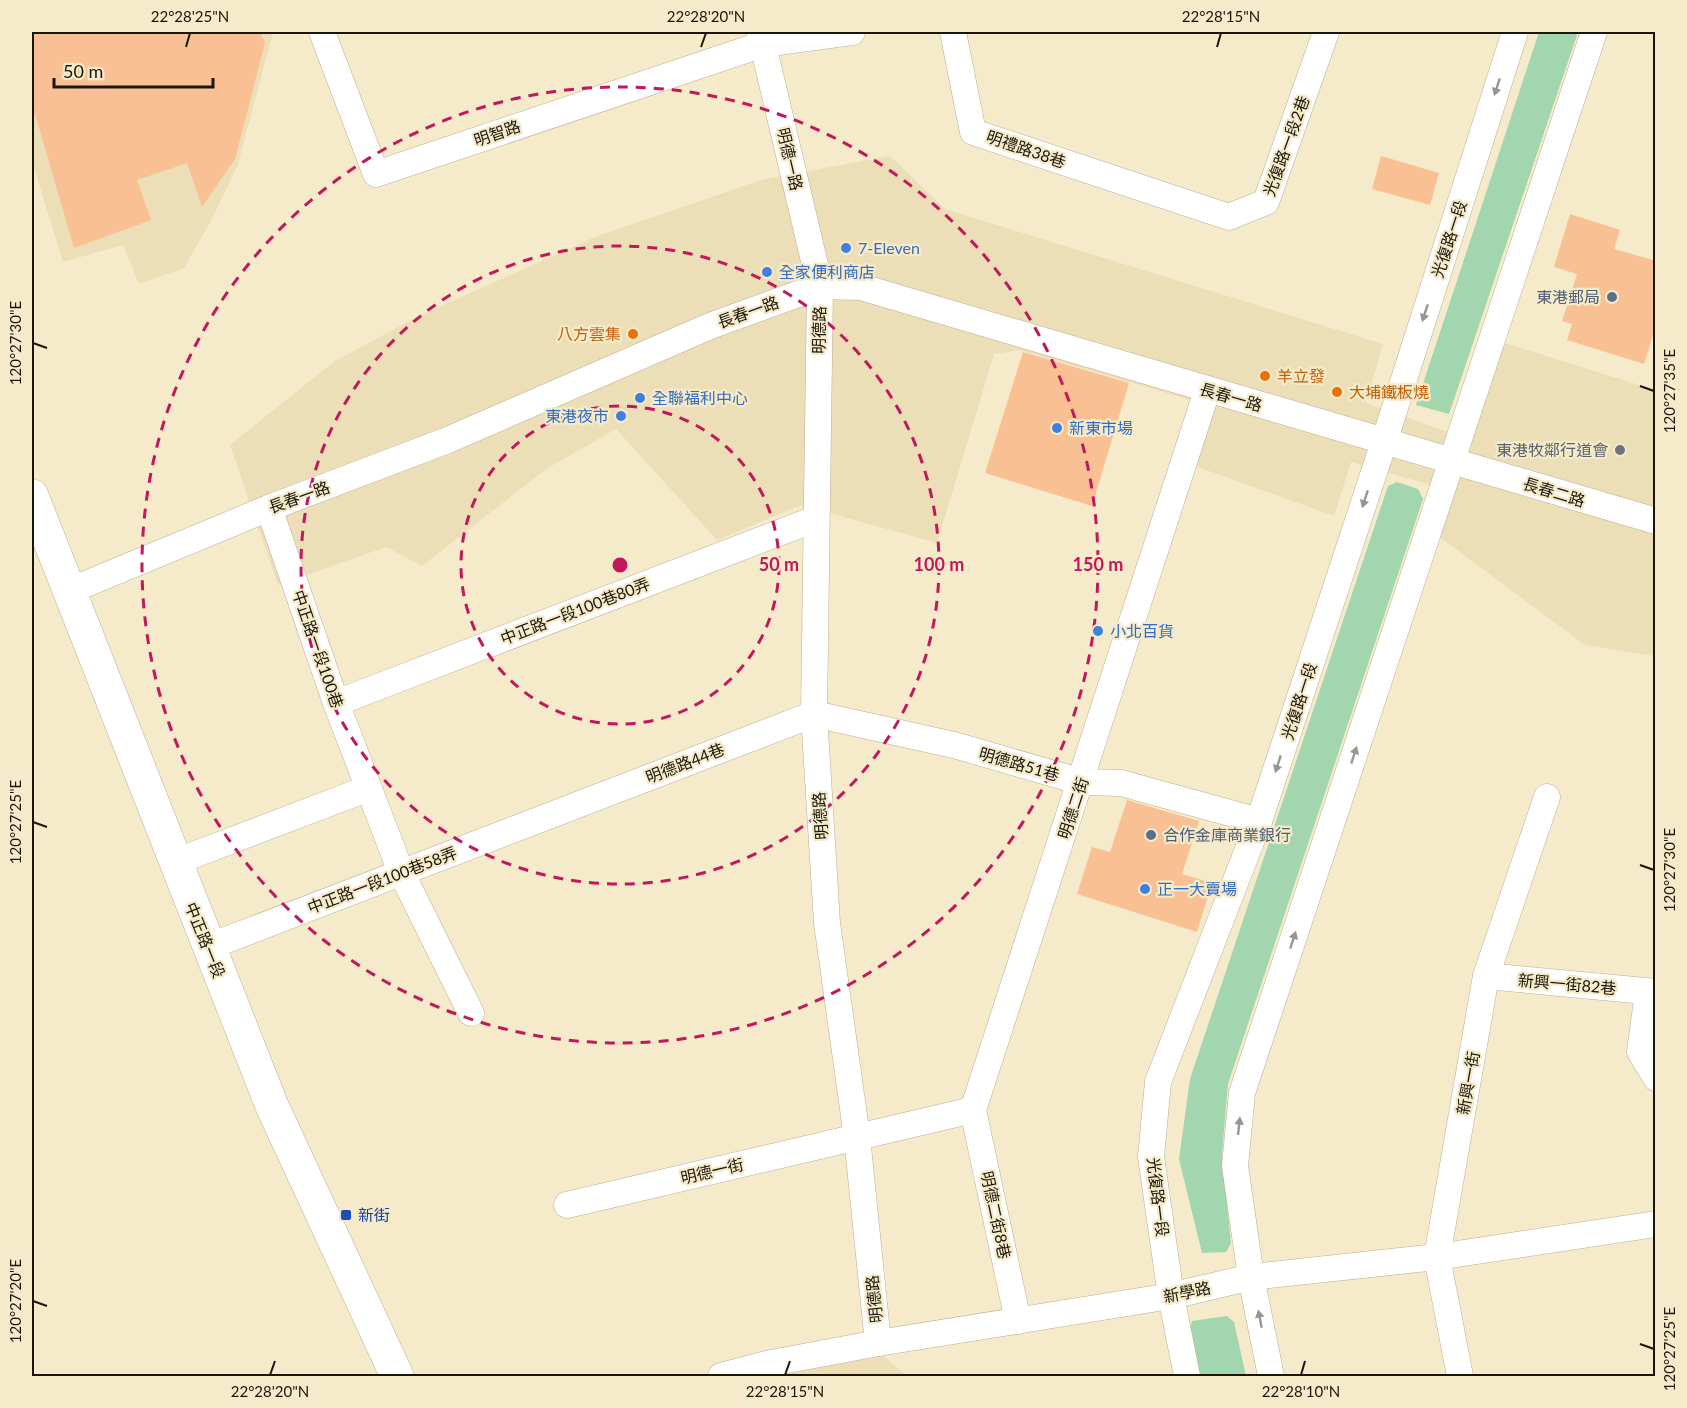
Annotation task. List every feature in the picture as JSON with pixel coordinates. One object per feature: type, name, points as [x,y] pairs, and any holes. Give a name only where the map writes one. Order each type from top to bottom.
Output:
[{"type":"main road","name":"中正路一段","points":[[32,496],[272,1106],[397,1377]]},
{"type":"street","name":"明智路","points":[[322,32],[376,174],[762,38]]},
{"type":"street","points":[[762,38],[852,32]]},
{"type":"street","name":"明禮路38巷","points":[[953,32],[973,132],[1106,176]]},
{"type":"street","name":"光復路一段2巷","points":[[1106,176],[1229,217],[1266,202],[1326,32]]},
{"type":"street","name":"光復路一段","points":[[1188,1377],[1171,1296],[1151,1157],[1158,1082],[1259,821],[1384,442],[1515,32]]},
{"type":"street","points":[[1271,1377],[1251,1277],[1235,1166],[1242,1093],[1594,32]]},
{"type":"street","name":"明德一路","points":[[762,38],[820,286]]},
{"type":"street","name":"長春一路","points":[[69,591],[269,508],[448,440],[710,326],[820,286],[861,287],[1452,461]]},
{"type":"street","name":"明德路","points":[[820,286],[814,714],[827,923],[857,1137],[878,1343]]},
{"type":"street","name":"明德二街","points":[[974,1110],[1207,390]]},
{"type":"street","name":"長春二路","points":[[1452,461],[1656,521]]},
{"type":"street","name":"中正路一段100巷","points":[[269,508],[336,703],[401,872],[471,1013]]},
{"type":"street","name":"中正路一段100巷80弄","points":[[336,703],[815,519]]},
{"type":"street","name":"明德路51巷","points":[[814,714],[954,745],[1082,782],[1121,783],[1259,821]]},
{"type":"street","name":"明德路44巷","points":[[556,813],[814,714]]},
{"type":"street","points":[[175,862],[369,788]]},
{"type":"street","name":"新興一街","points":[[1460,1377],[1437,1257],[1486,976],[1547,797]]},
{"type":"street","name":"中正路一段100巷58弄","points":[[208,947],[556,813]]},
{"type":"street","name":"新興一街82巷","points":[[1486,976],[1652,992]]},
{"type":"street","points":[[1652,992],[1640,1052],[1656,1078]]},
{"type":"street","points":[[857,1137],[974,1110]]},
{"type":"street","name":"明德二街8巷","points":[[974,1110],[1018,1320]]},
{"type":"street","name":"明德一街","points":[[567,1204],[857,1137]]},
{"type":"street","name":"新學路","points":[[721,1377],[765,1364],[878,1343],[1171,1296],[1251,1277],[1437,1257],[1656,1224]]},
{"type":"shaded area","points":[[32,32],[273,32],[238,164],[212,219],[184,268],[139,284],[123,245],[63,262],[32,161]]},
{"type":"shaded area","name":"東港夜市","points":[[890,156],[945,209],[1383,344],[1366,403],[1465,438],[1495,340],[1655,390],[1655,656],[1585,645],[1438,536],[1451,491],[1351,462],[1334,516],[1176,459],[1194,401],[1020,350],[994,354],[937,543],[801,505],[717,540],[616,429],[546,469],[422,566],[386,547],[278,585],[230,445],[335,361],[419,316],[595,237],[761,180]]},
{"type":"shaded area","points":[[883,1356],[907,1376],[776,1376]]},
{"type":"green space","points":[[1539,32],[1578,32],[1449,414],[1416,405]]},
{"type":"green space","points":[[1397,482],[1418,489],[1423,499],[1228,1084],[1222,1154],[1231,1243],[1226,1252],[1202,1253],[1179,1159],[1190,1079],[1388,486]]},
{"type":"green space","points":[[1227,1316],[1234,1322],[1246,1376],[1195,1376],[1190,1331],[1192,1321]]},
{"type":"building","points":[[32,32],[260,32],[265,43],[235,159],[202,207],[187,163],[137,180],[151,220],[74,248],[35,114],[32,116]]},
{"type":"building","points":[[1381,156],[1439,173],[1430,205],[1372,189]]},
{"type":"building","name":"東港郵局","points":[[1570,214],[1620,230],[1614,249],[1656,261],[1656,326],[1644,364],[1567,340],[1572,324],[1562,321],[1577,274],[1554,267]]},
{"type":"building","name":"新東市場","points":[[1023,352],[1129,383],[1092,506],[985,473]]},
{"type":"building","name":"正一大賣場","points":[[1127,800],[1199,821],[1182,874],[1212,883],[1197,932],[1077,894],[1092,847],[1110,852]]},
{"type":"place","name":"7-Eleven","points":[[846,248]]},
{"type":"place","name":"全家便利商店","points":[[767,272]]},
{"type":"place","name":"東港郵局","points":[[1612,297]]},
{"type":"place","name":"八方雲集","points":[[633,334]]},
{"type":"place","name":"羊立發","points":[[1265,376]]},
{"type":"place","name":"大埔鐵板燒","points":[[1337,392]]},
{"type":"place","name":"全聯福利中心","points":[[640,398]]},
{"type":"place","name":"東港夜市","points":[[621,416]]},
{"type":"place","name":"新東市場","points":[[1057,428]]},
{"type":"place","name":"東港牧鄰行道會","points":[[1620,450]]},
{"type":"place","name":"小北百貨","points":[[1098,631]]},
{"type":"place","name":"合作金庫商業銀行","points":[[1151,835]]},
{"type":"place","name":"正一大賣場","points":[[1145,889]]},
{"type":"place","name":"新街","points":[[346,1215]]}]
